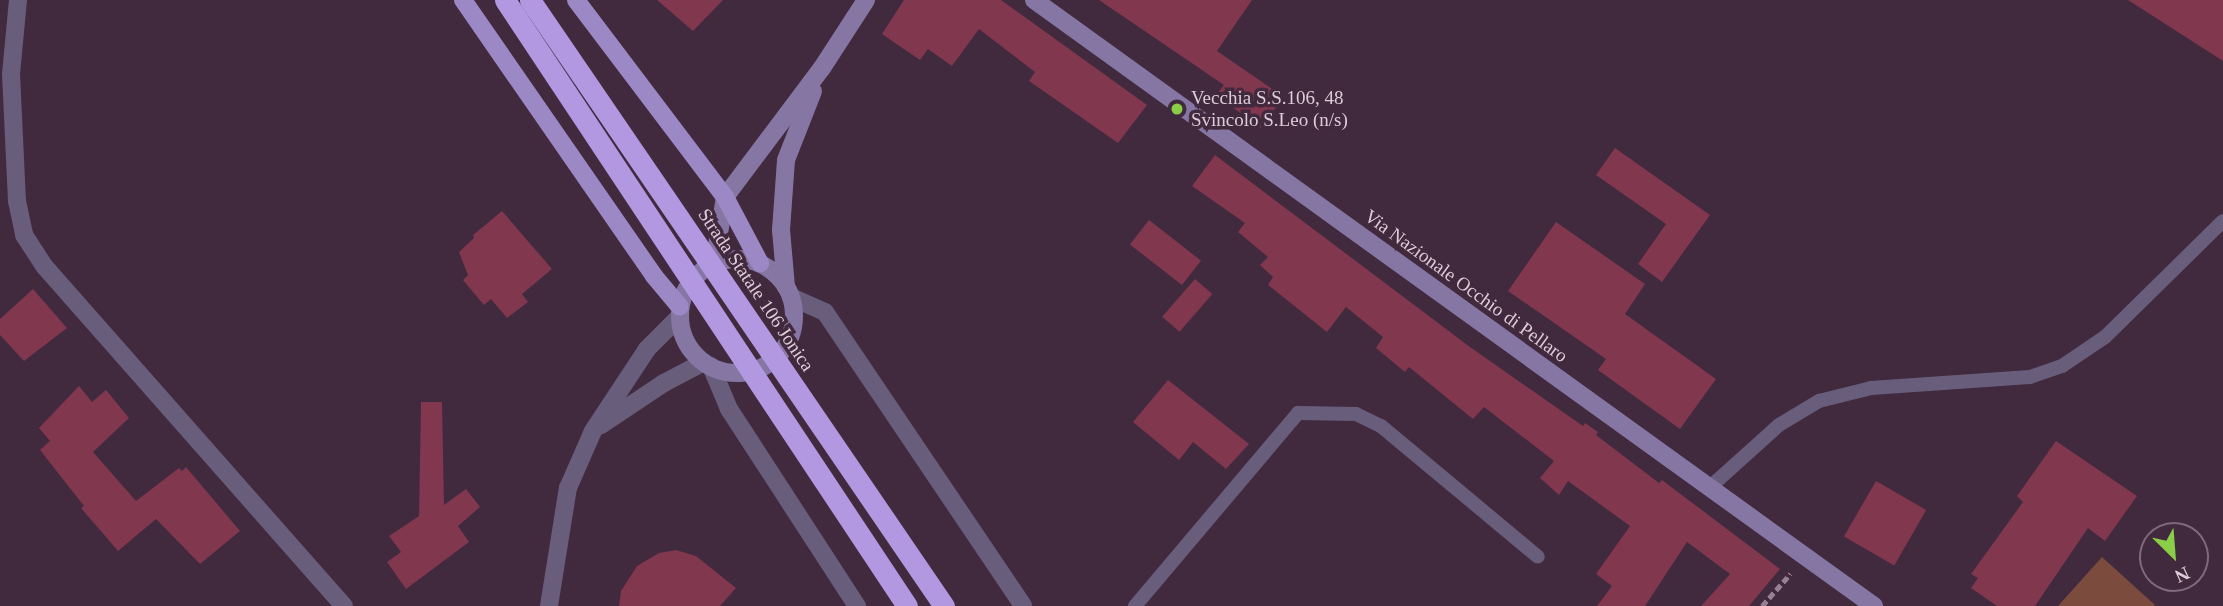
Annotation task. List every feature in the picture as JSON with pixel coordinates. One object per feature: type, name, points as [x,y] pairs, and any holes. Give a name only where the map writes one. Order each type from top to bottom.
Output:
[{"type":"highway","points":[[505,0],[650,223],[907,606]]},
{"type":"highway","name":"Strada Statale 106 Jonica","points":[[530,0],[944,606]]},
{"type":"main road","points":[[463,0],[680,311]]},
{"type":"main road","points":[[576,0],[725,197],[760,264]]},
{"type":"street","points":[[18,0],[11,74],[17,201],[24,235],[45,267],[344,606]]},
{"type":"street","points":[[713,264],[725,197],[822,68],[866,0]]},
{"type":"street","name":"Via Nazionale Occhio di Pellaro","points":[[1034,0],[1874,606]]},
{"type":"street","points":[[593,431],[654,389],[708,364],[737,372],[750,371],[774,358],[790,336],[793,309],[788,292],[781,230],[786,160],[822,68]]},
{"type":"street","points":[[549,606],[568,488],[593,431],[646,349],[680,311],[695,277],[713,264],[729,259],[760,264],[775,273],[788,292],[825,312],[1023,606]]},
{"type":"street","points":[[680,311],[686,342],[708,364],[729,409],[857,606]]},
{"type":"lane","points":[[1709,488],[1779,425],[1819,401],[1871,388],[2030,377],[2062,366],[2105,337],[2223,221]]},
{"type":"lane","points":[[1135,606],[1298,412],[1356,414],[1381,426],[1538,557]]},
{"type":"path","points":[[1762,606],[1805,558]]},
{"type":"shaded area","points":[[2102,557],[2155,605],[2154,606],[2058,606]]},
{"type":"building","points":[[657,0],[723,0],[693,31]]},
{"type":"building","points":[[904,0],[1001,0],[1147,105],[1118,143],[1029,81],[1035,72],[979,29],[952,66],[928,49],[920,60],[882,34]]},
{"type":"building","points":[[1099,0],[1252,0],[1217,51],[1284,97],[1261,128],[1216,95],[1224,85]]},
{"type":"building","points":[[2128,0],[2223,0],[2223,61]]},
{"type":"building","points":[[1615,148],[1710,215],[1662,282],[1638,264],[1666,224],[1596,175]]},
{"type":"building","points":[[1215,155],[1470,347],[1583,426],[1585,423],[1598,432],[1596,435],[1659,483],[1662,480],[1780,569],[1749,606],[1701,606],[1730,574],[1687,542],[1645,606],[1597,606],[1612,586],[1596,574],[1630,526],[1568,481],[1559,495],[1540,478],[1554,461],[1484,407],[1473,419],[1409,367],[1405,372],[1376,348],[1383,337],[1346,307],[1327,332],[1268,285],[1273,277],[1260,265],[1268,257],[1238,232],[1245,223],[1192,186]]},
{"type":"building","points":[[502,211],[552,269],[522,294],[528,302],[507,318],[491,299],[484,305],[463,280],[468,275],[459,252],[474,238],[473,235]]},
{"type":"building","points":[[1149,220],[1201,261],[1182,285],[1130,244]]},
{"type":"building","points":[[1556,222],[1645,284],[1625,314],[1716,379],[1680,429],[1598,370],[1606,359],[1508,291]]},
{"type":"building","points":[[1195,279],[1212,294],[1180,332],[1162,317]]},
{"type":"building","points":[[33,289],[67,328],[24,361],[0,335],[0,319]]},
{"type":"building","points":[[1168,380],[1249,444],[1226,469],[1193,442],[1179,460],[1133,422]]},
{"type":"building","points":[[79,386],[92,402],[106,390],[129,418],[93,452],[136,501],[179,468],[182,471],[186,467],[240,531],[200,564],[156,519],[118,551],[81,508],[84,506],[40,450],[50,441],[39,428]]},
{"type":"building","points":[[421,402],[442,402],[444,505],[466,489],[480,507],[458,526],[469,542],[406,589],[387,562],[401,552],[389,536],[419,516]]},
{"type":"building","points":[[2056,441],[2137,496],[2105,541],[2088,528],[2035,606],[1997,606],[1971,588],[1978,578],[1971,574],[2023,502],[2017,496]]},
{"type":"building","points":[[1876,481],[1926,510],[1894,565],[1844,536]]},
{"type":"building","points":[[676,550],[696,556],[736,588],[720,606],[619,606],[621,591],[637,566],[659,553]]},
{"type":"place","name":"Vecchia S.S.106, 48 Svincolo S.Leo (n/s)","points":[[1177,109]]}]
